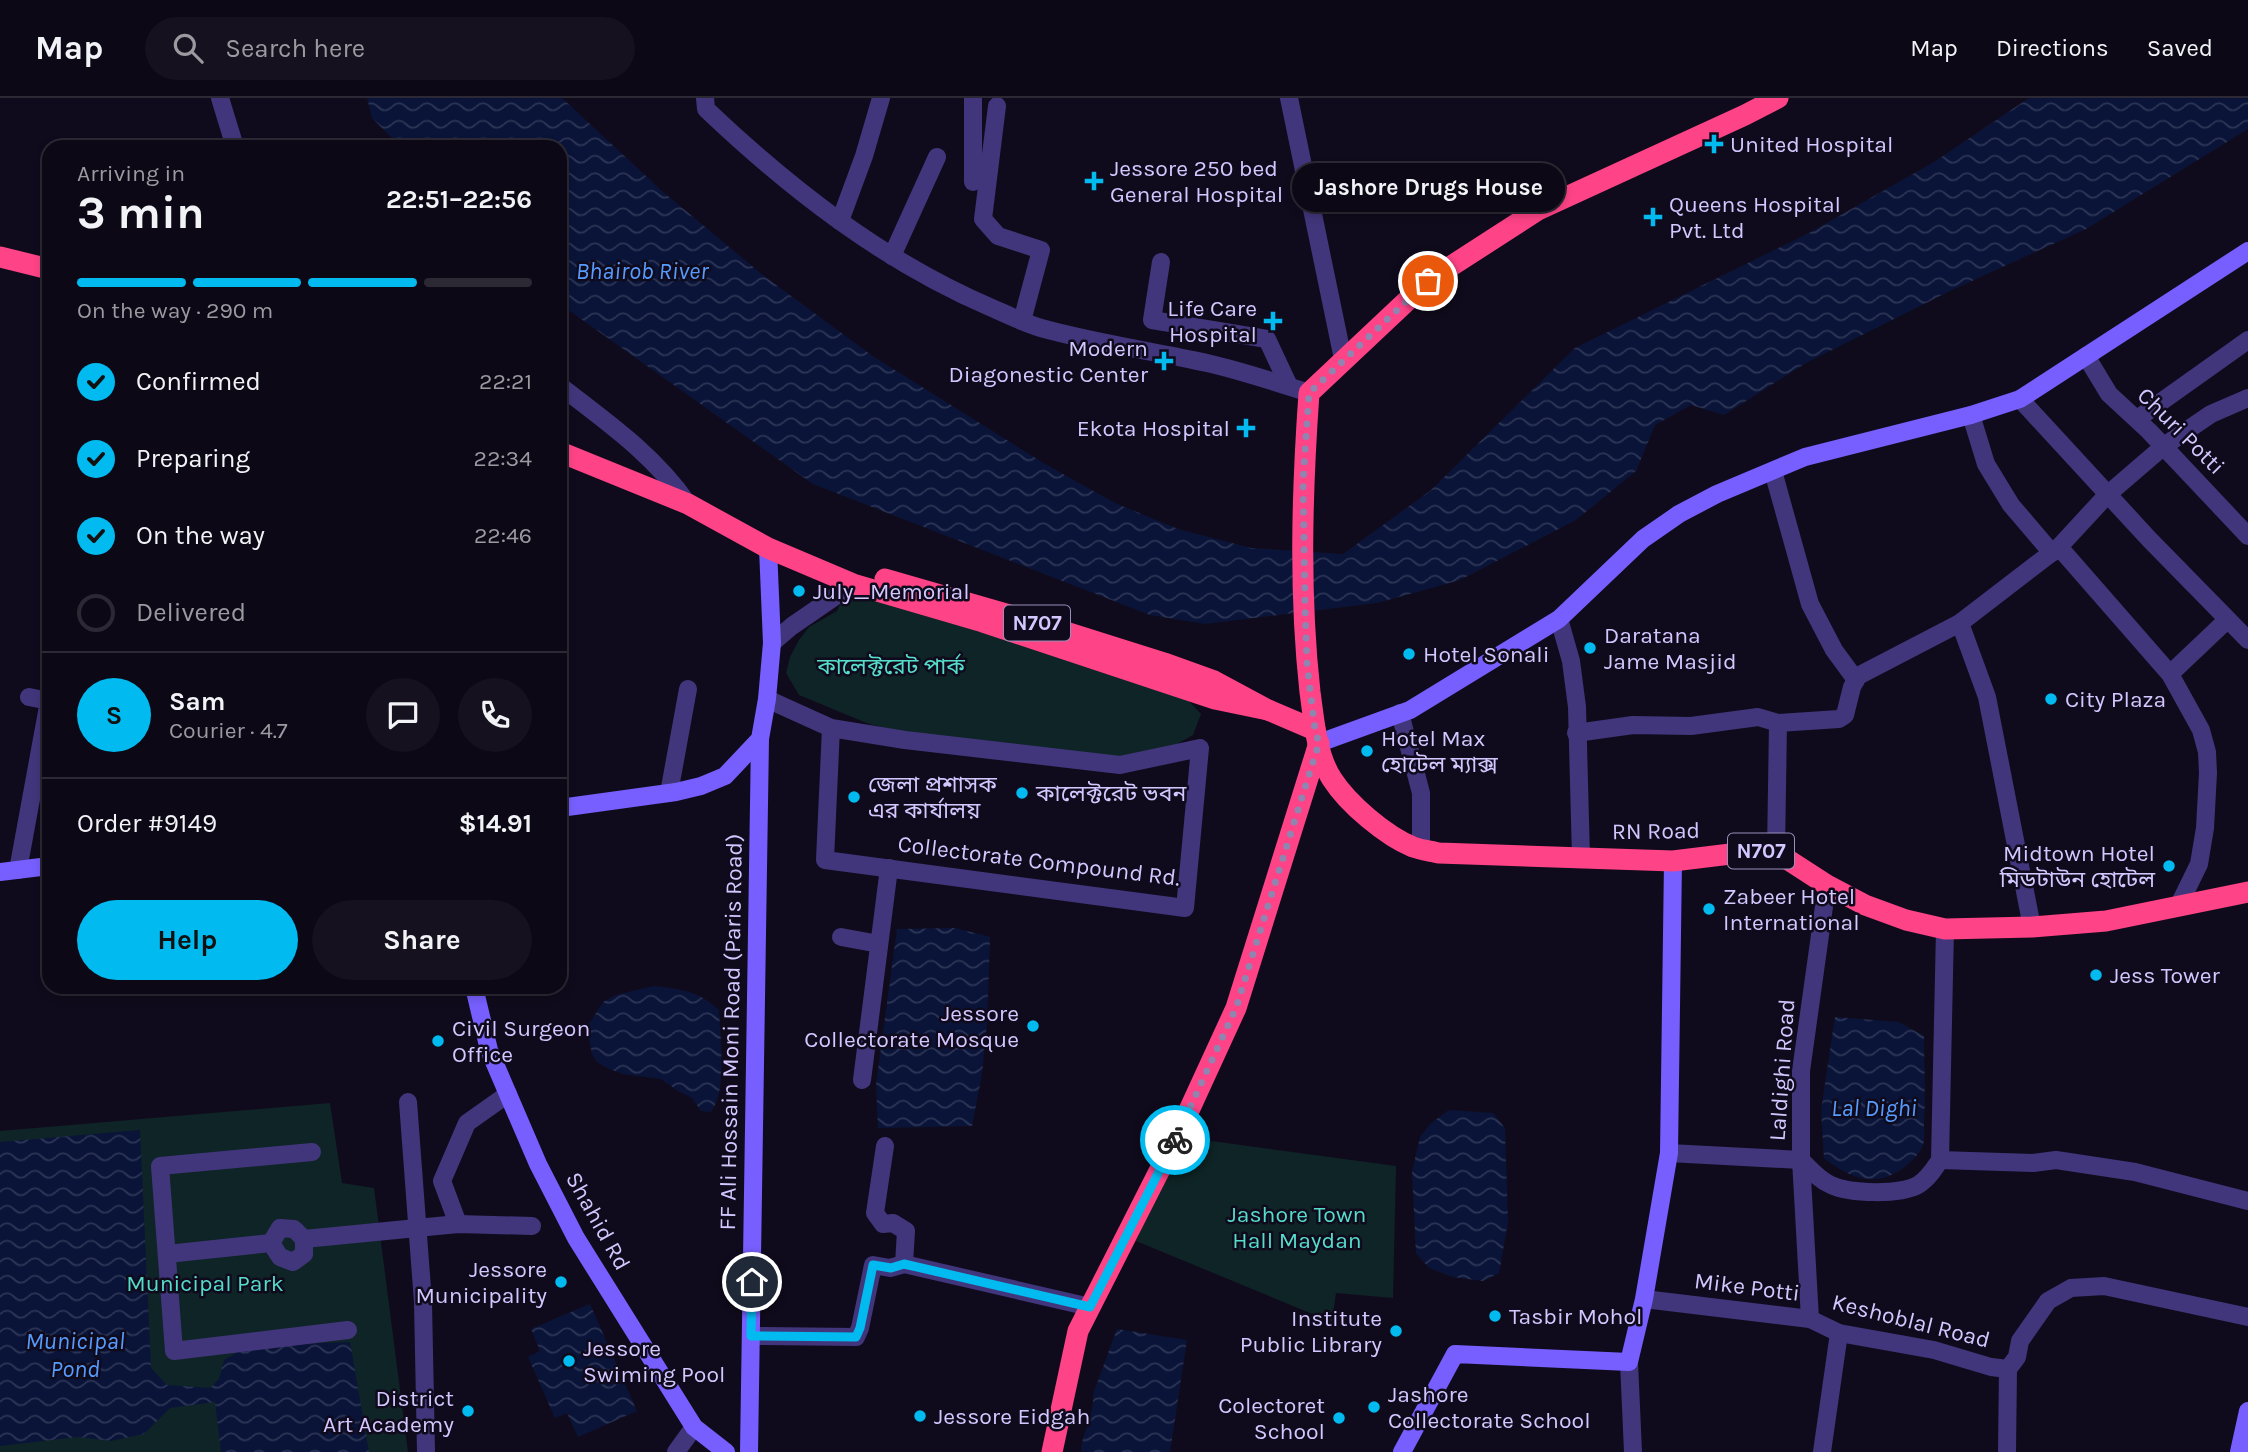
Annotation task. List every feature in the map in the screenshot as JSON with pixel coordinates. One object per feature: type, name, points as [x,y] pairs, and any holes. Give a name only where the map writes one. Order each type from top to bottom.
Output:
[{"type":"highway","points":[[1052,1452],[1074,1342],[1185,1120],[1236,1008],[1317,737],[1305,635],[1299,390],[1343,359],[1428,281],[1538,210],[1778,98]]},
{"type":"highway","points":[[0,257],[42,267]]},
{"type":"highway","name":"N707","points":[[567,455],[688,504],[768,548],[853,584],[982,622],[1215,699],[1268,710]]},
{"type":"highway","name":"N707","points":[[797,561],[922,589],[1164,663],[1214,681],[1317,737]]},
{"type":"highway","name":"RN Road","points":[[1317,737],[1331,778],[1362,812],[1390,835],[1421,849],[1439,853],[1673,862],[1755,851],[1776,852]]},
{"type":"highway","name":"N707","points":[[1776,852],[1827,885],[1865,905],[1945,929],[2032,927],[2106,921],[2248,892]]},
{"type":"street","points":[[220,98],[233,140]]},
{"type":"street","points":[[705,98],[706,109],[800,193],[892,256],[953,292],[1039,328],[1206,363],[1299,390]]},
{"type":"street","points":[[840,221],[864,156],[881,98]]},
{"type":"street","points":[[973,98],[973,182]]},
{"type":"street","points":[[1293,99],[1343,359]]},
{"type":"street","points":[[997,106],[983,219],[998,236],[1041,250],[1022,321]]},
{"type":"street","points":[[892,256],[937,157]]},
{"type":"street","points":[[1317,737],[1400,713],[1421,703],[1559,619],[1643,539],[1688,509],[1805,457],[1971,415],[2020,399],[2248,251]]},
{"type":"street","points":[[1161,262],[1152,320],[1267,339],[1299,390]]},
{"type":"street","points":[[2137,419],[2248,340]]},
{"type":"street","name":"Churi Potti","points":[[2086,356],[2109,394],[2164,446],[2248,536]]},
{"type":"street","points":[[567,392],[645,453],[670,478],[688,504]]},
{"type":"street","points":[[1576,733],[1633,725],[1691,726],[1758,717],[1778,723],[1839,719],[1844,715],[1856,680],[1864,672],[1960,623],[2056,550],[2107,495],[2164,446],[2211,414],[2248,398]]},
{"type":"street","points":[[2020,399],[2107,495],[2248,640]]},
{"type":"street","points":[[1971,415],[1986,464],[2011,505],[2170,674],[2201,730],[2207,752],[2208,773],[2205,828],[2199,864],[2178,907]]},
{"type":"street","points":[[1773,471],[1810,604],[1834,650],[1856,680]]},
{"type":"street","name":"FF Ali Hossain Moni Road (Paris Road)","points":[[749,1452],[760,739],[768,699],[772,643],[768,548]]},
{"type":"street","points":[[772,643],[853,584]]},
{"type":"street","points":[[1559,619],[1571,661],[1577,707],[1581,858]]},
{"type":"street","points":[[2170,674],[2227,620]]},
{"type":"street","points":[[1960,623],[1987,697],[2032,927]]},
{"type":"street","points":[[669,793],[688,689]]},
{"type":"street","points":[[29,697],[42,700]]},
{"type":"street","name":"Collectorate Compound Rd.","points":[[768,699],[831,728],[905,740],[1120,765],[1200,748],[1185,908],[825,860],[831,728]]},
{"type":"street","points":[[1400,713],[1421,793],[1421,849]]},
{"type":"street","points":[[1776,852],[1778,723]]},
{"type":"street","points":[[18,870],[42,735]]},
{"type":"street","points":[[567,807],[701,786],[726,776],[760,739]]},
{"type":"street","points":[[1633,1452],[1629,1362],[1644,1299],[1669,1153],[1673,862]]},
{"type":"street","points":[[0,872],[42,867]]},
{"type":"street","points":[[862,1080],[889,868]]},
{"type":"street","name":"Laldighi Road","points":[[1827,885],[1801,1071],[1801,1160],[1829,1185],[1850,1191],[1872,1192],[1917,1185],[1929,1176],[1940,1160]]},
{"type":"street","points":[[1945,929],[1940,1160],[2033,1163],[2056,1160],[2135,1172],[2248,1201]]},
{"type":"street","points":[[841,937],[879,944]]},
{"type":"street","name":"Shahid Rd","points":[[476,994],[489,1050],[538,1164],[576,1238],[694,1427],[726,1452]]},
{"type":"street","points":[[458,1224],[442,1181],[467,1124],[508,1094]]},
{"type":"street","points":[[408,1102],[423,1302],[426,1452]]},
{"type":"street","points":[[885,1146],[875,1213],[883,1224],[893,1223],[906,1231],[904,1264]]},
{"type":"street","points":[[312,1152],[160,1166],[174,1351],[348,1330]]},
{"type":"street","points":[[1669,1153],[1801,1160]]},
{"type":"street","name":"Mike Potti","points":[[1644,1299],[1810,1320],[1801,1160]]},
{"type":"street","points":[[304,1239],[458,1224],[532,1226]]},
{"type":"street","points":[[280,1228],[294,1229],[304,1239],[304,1254],[293,1262],[280,1257],[271,1243],[280,1228]]},
{"type":"street","points":[[167,1254],[271,1243]]},
{"type":"street","points":[[751,1336],[856,1337],[873,1265],[891,1268],[904,1264],[1090,1307]]},
{"type":"street","name":"Keshoblal Road","points":[[1810,1320],[1839,1332],[1934,1350],[1991,1367],[2008,1369],[2017,1357],[2020,1341],[2048,1301],[2071,1288],[2104,1286],[2248,1317]]},
{"type":"street","points":[[1822,1452],[1839,1332]]},
{"type":"street","points":[[1402,1452],[1455,1354],[1629,1362]]},
{"type":"street","points":[[2007,1452],[2008,1369]]},
{"type":"street","points":[[2239,1452],[2248,1411]]},
{"type":"street","points":[[677,1452],[694,1427]]},
{"type":"green space","name":"কালেক্টরেট পার্ক","points":[[855,589],[1185,697],[1201,714],[1193,735],[1170,748],[1122,759],[906,733],[869,724],[799,695],[786,673],[790,657],[809,627],[837,611],[842,600]]},
{"type":"green space","name":"Municipal Park","points":[[330,1103],[342,1183],[374,1188],[408,1452],[0,1452],[0,1131]]},
{"type":"green space","name":"Jashore Town Hall Maydan","points":[[1182,1137],[1396,1166],[1393,1298],[1336,1293],[1332,1322],[1136,1241]]},
{"type":"water","name":"Bhairob River","points":[[367,98],[562,98],[662,191],[764,276],[874,357],[1045,464],[1115,503],[1178,529],[1251,548],[1343,554],[1430,491],[1575,348],[1811,232],[1934,162],[2029,98],[2248,98],[2248,129],[2086,229],[1952,290],[1806,363],[1724,415],[1691,405],[1655,425],[1636,471],[1576,520],[1460,580],[1377,603],[1205,624],[1150,615],[813,484],[567,309],[567,140],[394,140],[372,118]]},
{"type":"water","points":[[955,928],[990,937],[987,1023],[982,1074],[972,1126],[878,1128],[876,1085],[897,929]]},
{"type":"water","points":[[654,986],[696,995],[719,1010],[720,1090],[711,1112],[701,1111],[692,1098],[661,1079],[623,1074],[597,1062],[592,1054],[587,1027],[603,1002],[616,995]]},
{"type":"water","name":"Lal Dighi","points":[[1835,1017],[1899,1022],[1924,1036],[1923,1145],[1906,1166],[1885,1177],[1874,1179],[1854,1176],[1824,1158],[1821,1110]]},
{"type":"water","points":[[1449,1110],[1493,1113],[1505,1128],[1508,1222],[1499,1273],[1483,1281],[1453,1277],[1429,1268],[1416,1253],[1412,1172],[1420,1137],[1430,1124]]},
{"type":"water","name":"Municipal Pond","points":[[140,1130],[151,1368],[167,1385],[210,1388],[219,1379],[224,1360],[248,1346],[350,1342],[369,1452],[221,1452],[215,1402],[170,1408],[144,1434],[111,1441],[78,1437],[0,1446],[0,1142]]},
{"type":"water","points":[[590,1304],[637,1411],[578,1437],[567,1413],[555,1418],[528,1357],[540,1351],[531,1329]]},
{"type":"water","points":[[1117,1329],[1187,1340],[1170,1452],[1081,1452],[1093,1394]]},
{"type":"way so far","points":[[1175,1140],[1236,1008],[1319,743],[1315,730],[1305,635],[1303,481],[1309,393],[1428,281]]},
{"type":"place","name":"United Hospital","points":[[1714,144]]},
{"type":"place","name":"Jessore 250 bed General Hospital","points":[[1094,181]]},
{"type":"place","name":"Queens Hospital Pvt. Ltd","points":[[1653,217]]},
{"type":"place","name":"Jashore Drugs House","points":[[1428,281]]},
{"type":"place","name":"Life Care Hospital","points":[[1273,321]]},
{"type":"place","name":"Modern Diagonestic Center","points":[[1164,361]]},
{"type":"place","name":"Ekota Hospital","points":[[1246,428]]},
{"type":"place","name":"July_Memorial","points":[[799,591]]},
{"type":"place","name":"Daratana Jame Masjid","points":[[1590,648]]},
{"type":"place","name":"Hotel Sonali","points":[[1409,654]]},
{"type":"place","name":"City Plaza","points":[[2051,699]]},
{"type":"place","name":"Hotel Max হোটেল ম্যাক্স","points":[[1367,751]]},
{"type":"place","name":"কালেক্টরেট ভবন","points":[[1022,793]]},
{"type":"place","name":"জেলা প্রশাসক এর কার্যালয়","points":[[854,797]]},
{"type":"place","name":"Midtown Hotel মিডটাউন হোটেল","points":[[2169,866]]},
{"type":"place","name":"Zabeer Hotel International","points":[[1709,909]]},
{"type":"place","name":"Jess Tower","points":[[2096,975]]},
{"type":"place","name":"Jessore Collectorate Mosque","points":[[1033,1026]]},
{"type":"place","name":"Civil Surgeon Office","points":[[438,1041]]},
{"type":"place","name":"Jessore Municipality","points":[[561,1282]]},
{"type":"place","name":"Tasbir Mohol","points":[[1495,1316]]},
{"type":"place","name":"Institute Public Library","points":[[1396,1331]]},
{"type":"place","name":"Jessore Swiming Pool","points":[[569,1361]]},
{"type":"place","name":"Jashore Collectorate School","points":[[1374,1407]]},
{"type":"place","name":"District Art Academy","points":[[468,1411]]},
{"type":"place","name":"Jessore Eidgah","points":[[920,1416]]},
{"type":"place","name":"Colectoret School","points":[[1339,1418]]},
{"type":"route","points":[[752,1282],[751,1336],[856,1337],[873,1265],[891,1268],[904,1264],[1090,1307],[1175,1140]]}]
